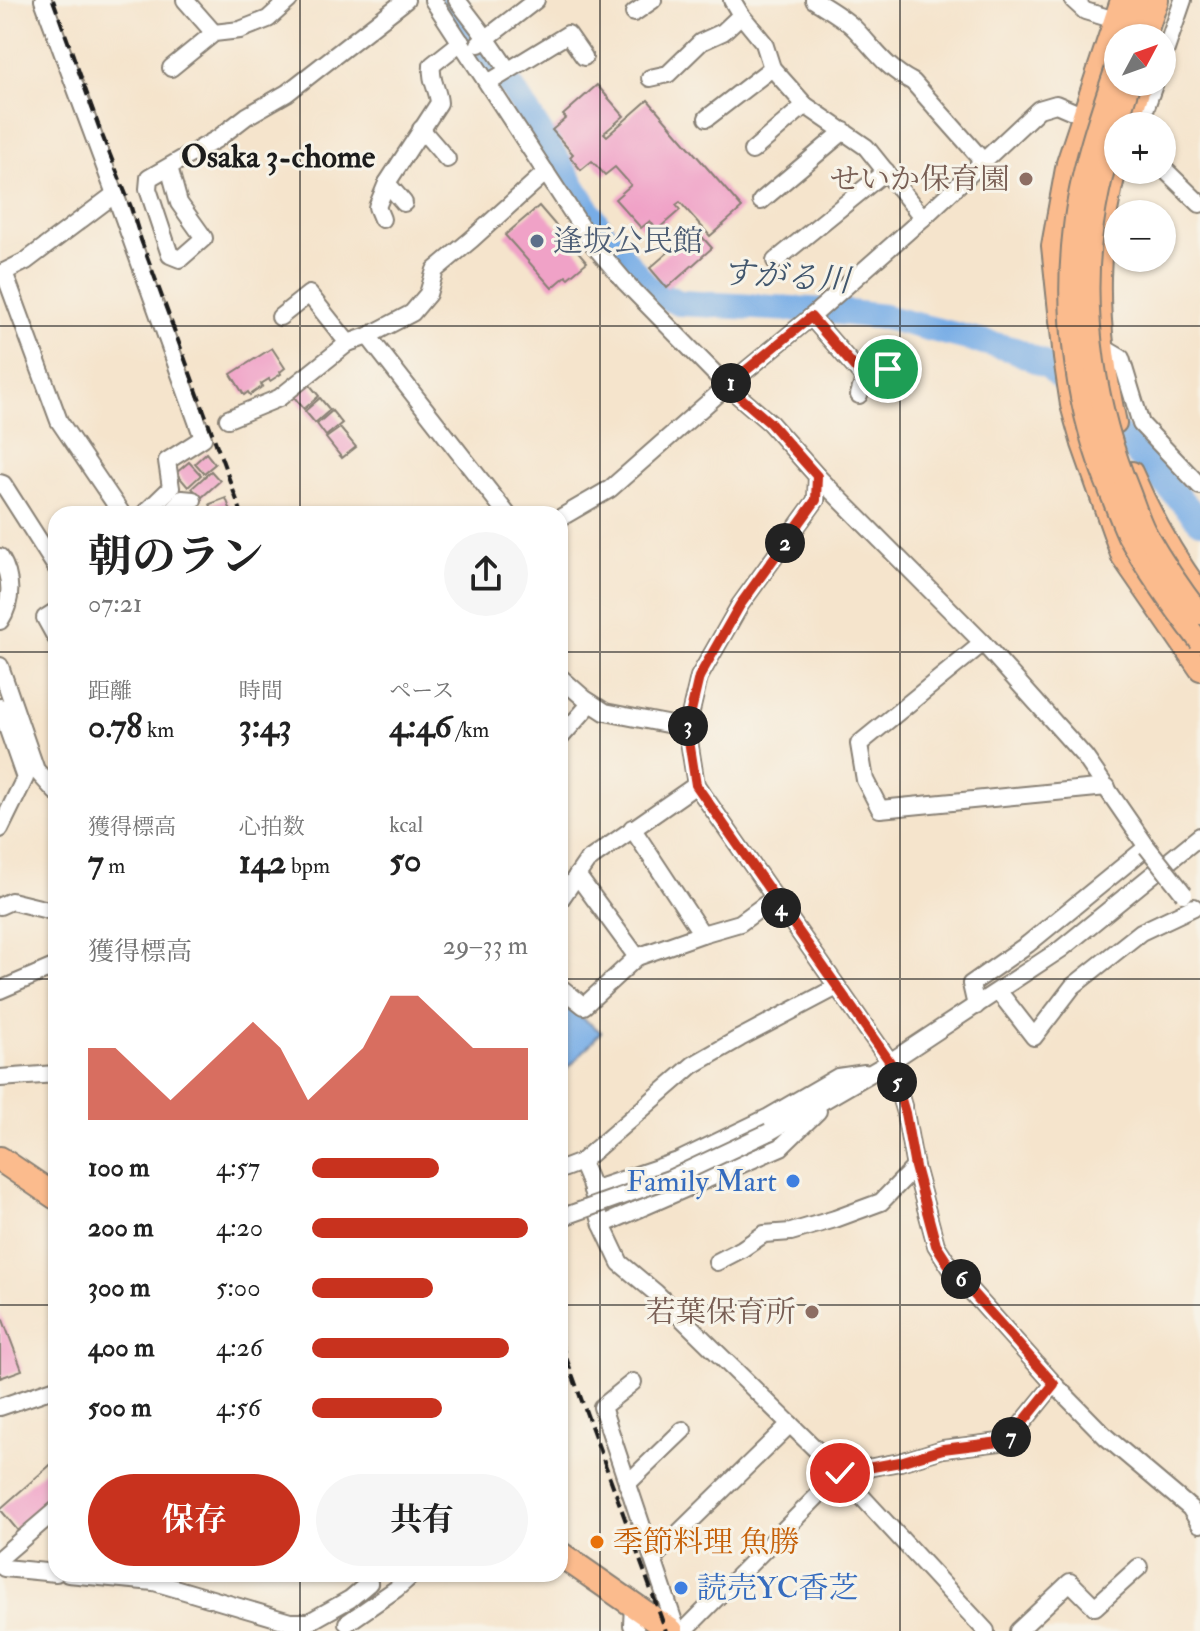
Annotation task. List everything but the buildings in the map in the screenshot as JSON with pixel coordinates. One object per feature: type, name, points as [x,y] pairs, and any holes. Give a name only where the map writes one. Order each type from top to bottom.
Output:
[{"type":"highway","points":[[0,1159],[48,1192]]},
{"type":"highway","points":[[568,1560],[674,1631]]},
{"type":"main road","points":[[1132,24],[1140,0]]},
{"type":"main road","points":[[1150,24],[1158,0]]},
{"type":"main road","points":[[1162,24],[1170,0]]},
{"type":"main road","points":[[1118,10],[1067,163],[1052,246],[1064,358],[1071,405],[1082,444],[1122,557],[1200,670]]},
{"type":"main road","points":[[1108,96],[1086,166],[1074,225],[1070,286],[1072,338],[1084,412],[1100,470],[1127,534],[1167,599],[1200,642]]},
{"type":"main road","points":[[1126,96],[1104,166],[1093,226],[1089,286],[1092,341],[1102,410],[1118,466],[1145,530],[1182,591],[1200,614]]},
{"type":"main road","points":[[1112,184],[1100,277],[1104,348],[1120,444],[1142,497],[1200,592]]},
{"type":"street","points":[[43,0],[203,438],[167,461],[171,488],[152,506]]},
{"type":"street","points":[[185,0],[214,33]]},
{"type":"street","points":[[171,68],[214,33],[240,30],[268,19],[289,0]]},
{"type":"street","points":[[169,167],[179,203],[204,238],[180,259],[170,255],[148,189],[149,178],[217,139],[247,116],[287,93],[406,0]]},
{"type":"street","points":[[433,0],[499,76],[546,172],[592,243],[626,283],[727,386],[770,423],[817,476],[983,643],[1085,757],[1147,847],[1193,901],[1141,932],[1073,986],[1034,1037],[999,992]]},
{"type":"street","points":[[457,0],[474,45],[499,76]]},
{"type":"street","points":[[382,219],[377,207],[387,183],[439,103],[431,76],[432,65],[474,45],[536,0]]},
{"type":"street","points":[[634,13],[653,0]]},
{"type":"street","points":[[732,0],[764,43],[772,68],[805,105],[866,147],[923,218]]},
{"type":"street","points":[[814,0],[854,28],[876,55],[913,82],[984,162]]},
{"type":"street","points":[[1073,0],[1085,11],[1118,10]]},
{"type":"street","points":[[1175,24],[1183,0]]},
{"type":"street","points":[[650,78],[668,74],[701,42],[723,32],[741,15]]},
{"type":"street","points":[[499,76],[568,34],[584,57]]},
{"type":"street","points":[[707,118],[772,68]]},
{"type":"street","points":[[568,513],[610,489],[811,317],[1039,109],[1056,104],[1104,127]]},
{"type":"street","points":[[752,151],[805,105]]},
{"type":"street","points":[[421,129],[447,159]]},
{"type":"street","points":[[761,201],[844,131]]},
{"type":"street","points":[[775,261],[886,171]]},
{"type":"street","points":[[228,419],[279,398],[348,343],[412,313],[428,294],[435,270],[546,172]]},
{"type":"street","points":[[1176,181],[1200,204]]},
{"type":"street","points":[[387,183],[404,203]]},
{"type":"street","points":[[115,194],[26,261],[2,274],[59,421],[117,506]]},
{"type":"street","points":[[280,317],[309,294],[348,343]]},
{"type":"street","points":[[811,317],[864,378]]},
{"type":"street","points":[[368,336],[501,506]]},
{"type":"street","points":[[1104,348],[1121,358],[1141,424],[1200,486]]},
{"type":"street","points":[[864,378],[888,369]]},
{"type":"street","points":[[859,395],[864,378]]},
{"type":"street","points":[[817,476],[816,500],[740,605],[699,677],[687,728],[696,785],[890,1062],[936,1245],[952,1270],[1054,1384],[1106,1437],[1190,1508],[1200,1524]]},
{"type":"street","points":[[0,483],[48,554]]},
{"type":"street","points":[[176,506],[182,499],[193,500]]},
{"type":"street","points":[[0,557],[9,576],[10,594],[0,621]]},
{"type":"street","points":[[983,643],[859,744],[865,780],[880,809],[1107,787]]},
{"type":"street","points":[[0,666],[36,770],[48,783]]},
{"type":"street","points":[[568,684],[605,712],[687,728]]},
{"type":"street","points":[[568,729],[591,703]]},
{"type":"street","points":[[0,707],[25,778],[0,829]]},
{"type":"street","points":[[568,888],[587,861],[696,785]]},
{"type":"street","points":[[632,828],[702,934]]},
{"type":"street","points":[[568,1215],[669,1179],[769,1132],[890,1062],[1061,949],[1200,836]]},
{"type":"street","points":[[976,1006],[971,984],[1028,944],[1147,847]]},
{"type":"street","points":[[577,875],[637,957]]},
{"type":"street","points":[[568,993],[584,1006],[637,957],[740,923],[774,898]]},
{"type":"street","points":[[0,906],[11,901],[48,910]]},
{"type":"street","points":[[0,990],[48,969]]},
{"type":"street","points":[[568,1167],[581,1162],[693,1065],[837,987]]},
{"type":"street","points":[[592,1190],[678,1161],[769,1117],[838,1077],[873,1071]]},
{"type":"street","points":[[0,1078],[48,1075]]},
{"type":"street","points":[[602,1225],[781,1147],[836,1093]]},
{"type":"street","points":[[581,1162],[602,1225],[620,1263],[656,1293],[840,1473],[986,1631]]},
{"type":"street","points":[[717,1262],[764,1234],[791,1232],[881,1202],[915,1167]]},
{"type":"street","points":[[633,1382],[602,1407],[674,1631]]},
{"type":"street","points":[[684,1631],[840,1473],[900,1462],[943,1449],[1008,1441],[1054,1384]]},
{"type":"street","points":[[0,1407],[48,1391]]},
{"type":"street","points":[[653,1558],[790,1424]]},
{"type":"street","points":[[627,1484],[683,1430]]},
{"type":"street","points":[[48,1517],[0,1561],[4,1568],[48,1572]]},
{"type":"street","points":[[1018,1631],[1070,1582],[1095,1607],[1139,1567]]},
{"type":"street","points":[[171,1582],[290,1622],[309,1622],[350,1599],[369,1582]]},
{"type":"street","points":[[347,1623],[404,1582]]},
{"type":"street","points":[[633,1605],[632,1625],[636,1631]]},
{"type":"water","points":[[568,1007],[601,1032],[568,1067]]},
{"type":"waterway","name":"すがる川","points":[[449,0],[513,90],[602,232],[646,286],[680,303],[884,317],[1015,350],[1050,367],[1200,521]]},
{"type":"railway","points":[[53,0],[239,506]]},
{"type":"railway","points":[[568,1363],[666,1631]]},
{"type":"place","name":"せいか保育園","points":[[1026,179]]},
{"type":"place","name":"逢坂公民館","points":[[537,241]]},
{"type":"place","name":"Family Mart","points":[[793,1181]]},
{"type":"place","name":"若葉保育所","points":[[812,1312]]},
{"type":"place","name":"季節料理 魚勝","points":[[597,1542]]},
{"type":"place","name":"読売YC香芝","points":[[681,1588]]},
{"type":"district","name":"Osaka 3-chome","points":[[278,156]]},
{"type":"route","points":[[840,1473],[900,1462],[943,1449],[1008,1441],[1054,1384],[952,1270],[936,1245],[890,1062],[696,785],[687,728],[699,677],[740,605],[816,500],[817,476],[770,423],[727,386],[811,317],[864,378],[888,369]]}]
